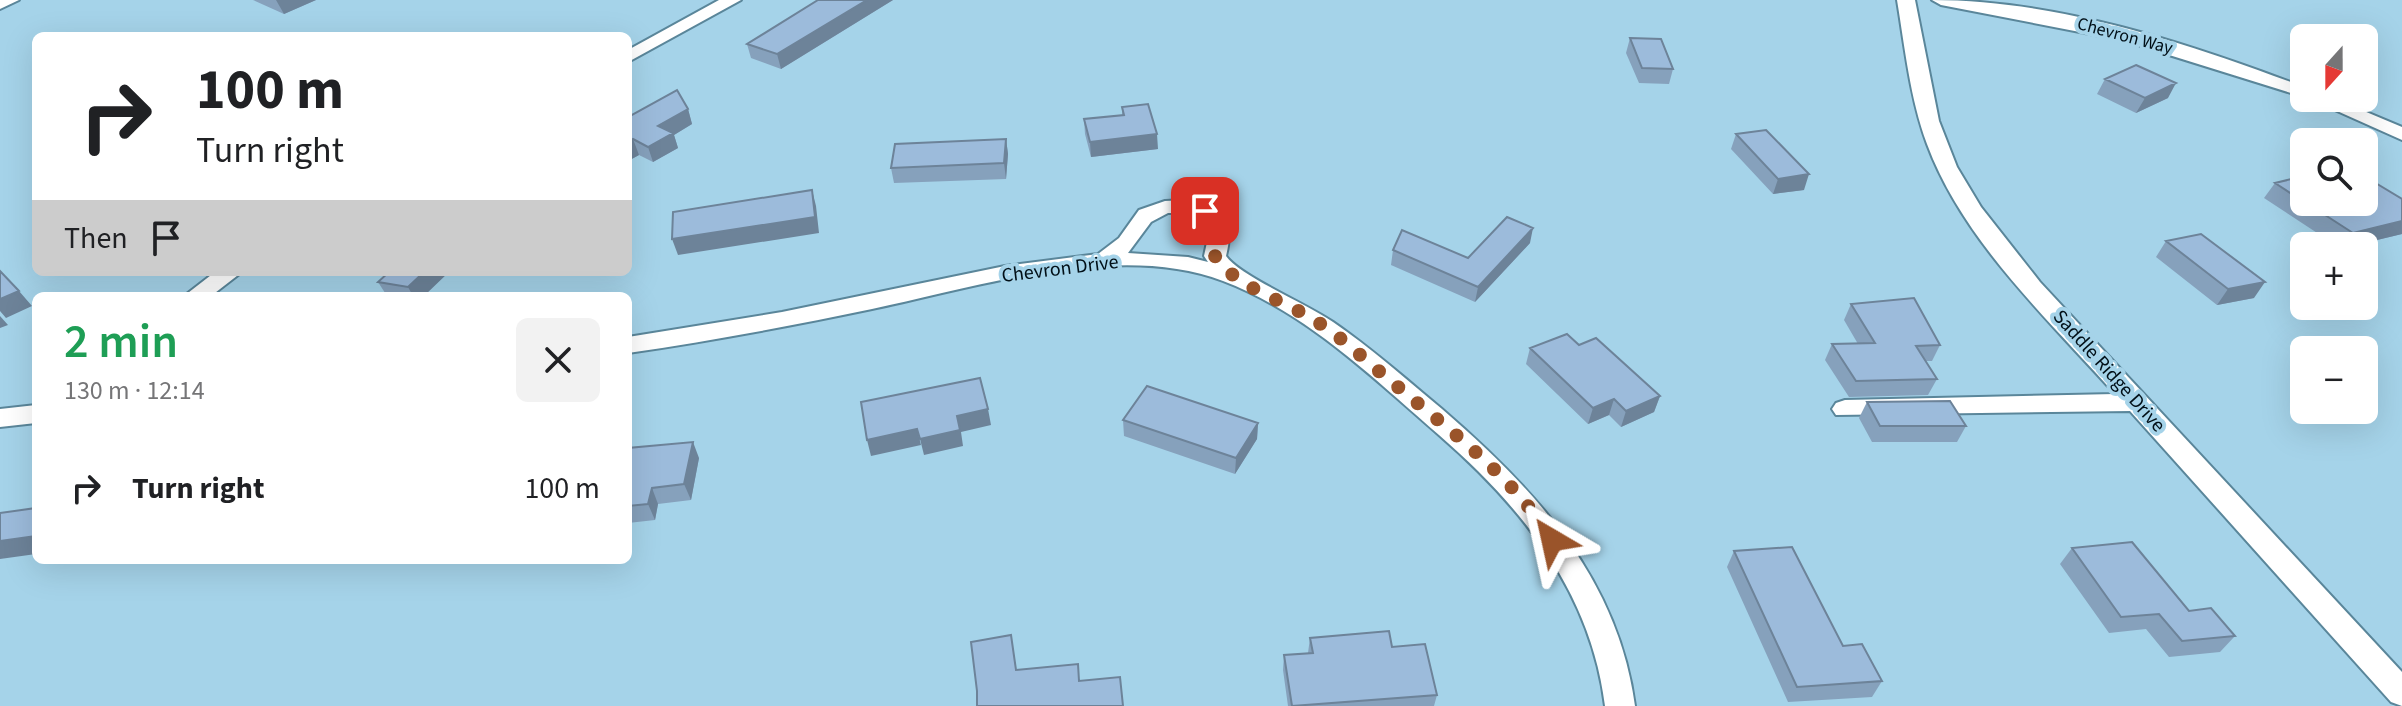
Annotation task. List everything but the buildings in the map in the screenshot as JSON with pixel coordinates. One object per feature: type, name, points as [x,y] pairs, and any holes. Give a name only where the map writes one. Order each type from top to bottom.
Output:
[{"type":"street","points":[[0,4],[10,0]]},
{"type":"street","points":[[632,55],[732,0]]},
{"type":"street","name":"Saddle Ridge Drive","points":[[1906,0],[1929,122],[1949,172],[1975,217],[2032,287],[2402,693]]},
{"type":"street","name":"Chevron Way","points":[[1941,0],[2056,18],[2132,36],[2290,88]]},
{"type":"street","points":[[2350,112],[2402,134]]},
{"type":"street","points":[[1104,260],[1127,243],[1140,221],[1149,213],[1167,207],[1187,206],[1205,211],[1218,222],[1221,233],[1215,256],[1227,274]]},
{"type":"street","name":"Chevron Drive","points":[[632,344],[718,333],[992,277],[1104,260],[1167,263],[1227,274],[1278,298],[1319,323],[1491,465],[1540,519],[1591,601],[1608,645],[1620,706]]},
{"type":"street","points":[[201,292],[225,276]]},
{"type":"street","points":[[1845,409],[2137,402]]},
{"type":"street","points":[[0,418],[32,414]]},
{"type":"route","points":[[1205,211],[1218,222],[1221,233],[1215,256],[1227,274],[1278,298],[1319,323],[1491,465],[1540,519],[1552,540]]}]
